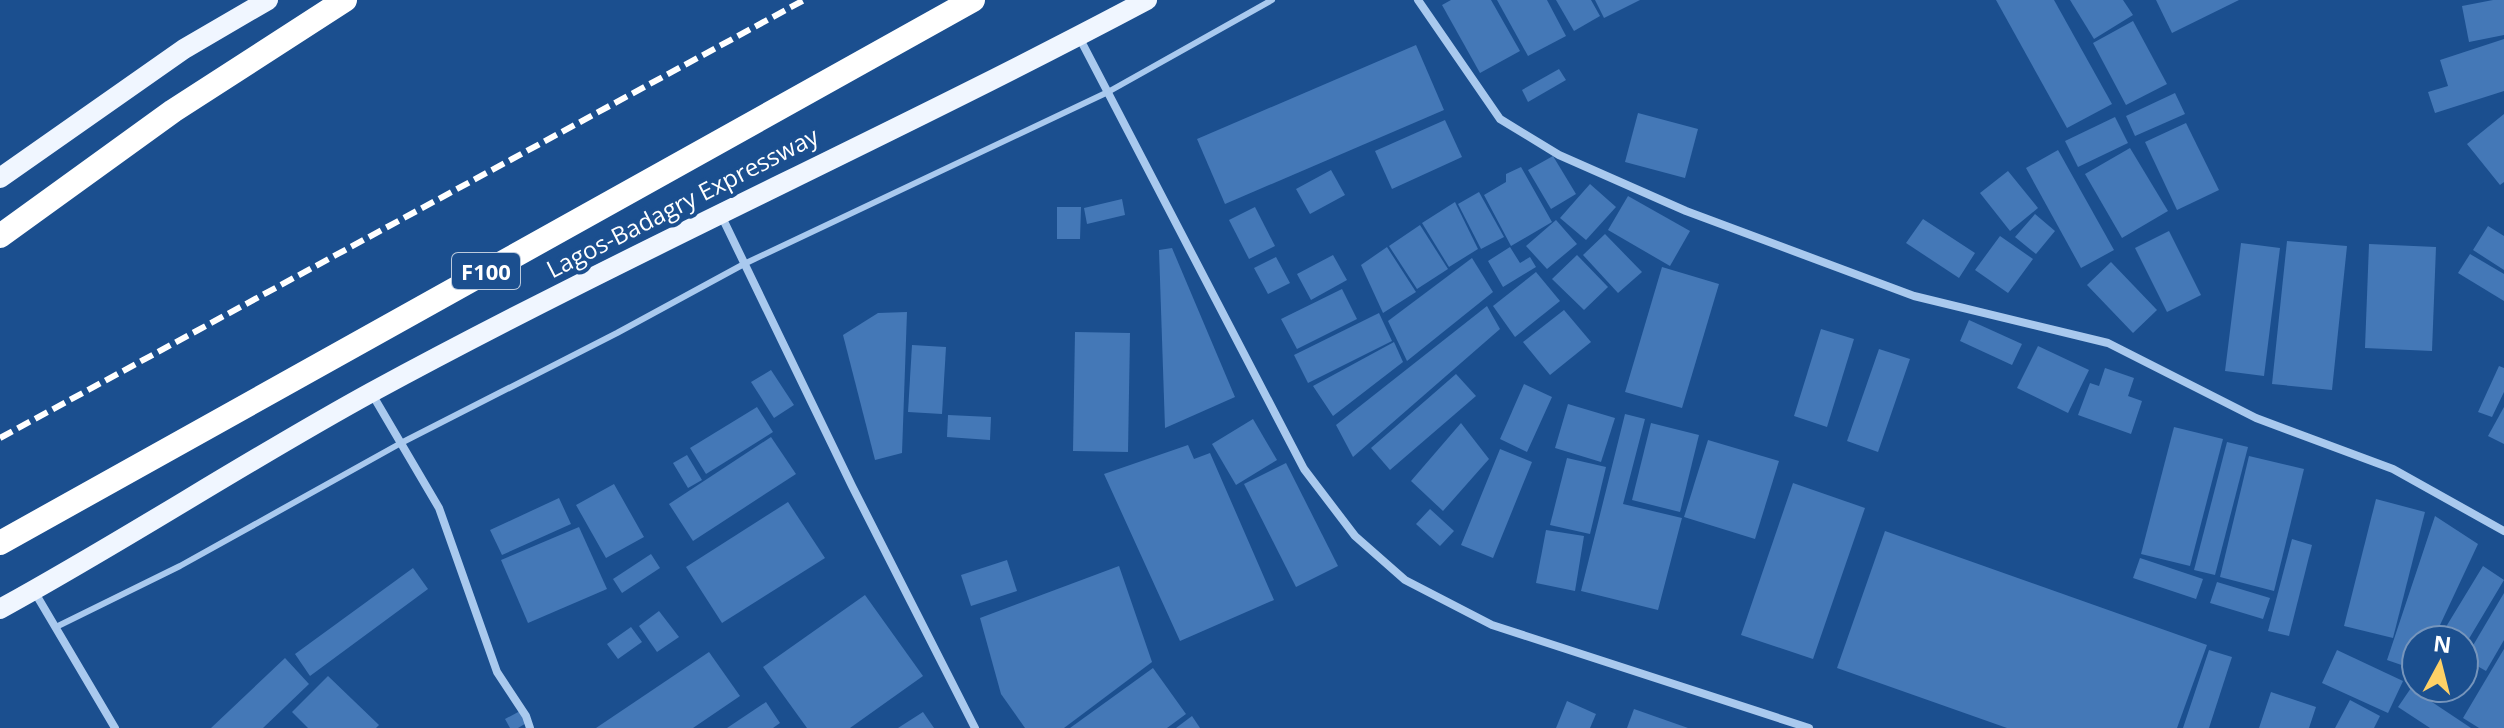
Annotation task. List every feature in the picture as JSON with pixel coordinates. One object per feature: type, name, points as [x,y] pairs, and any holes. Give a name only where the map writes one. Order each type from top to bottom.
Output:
[{"type":"highway","points":[[0,236],[173,111],[345,0]]},
{"type":"highway","name":"Lagos-Badagry Expressway","points":[[0,543],[973,0]]},
{"type":"main road","points":[[0,178],[184,49],[268,0]]},
{"type":"main road","name":"Lagos-Badagry Expressway","points":[[0,609],[371,393],[720,213],[1147,0]]},
{"type":"street","points":[[1418,0],[1500,119],[1559,155],[1686,211],[1914,296],[2108,343],[2256,418],[2393,469],[2504,531]]},
{"type":"street","points":[[1079,36],[1304,469],[1355,536],[1405,580],[1492,625],[1809,728]]},
{"type":"street","points":[[720,213],[899,582],[975,728]]},
{"type":"street","points":[[371,393],[439,508],[497,672],[526,716],[530,728]]},
{"type":"street","points":[[34,590],[115,728]]},
{"type":"lane","points":[[56,627],[180,566],[401,443],[744,264],[1108,92],[1272,0]]},
{"type":"building","points":[[1451,0],[1491,0],[1520,51],[1480,73],[1442,5]]},
{"type":"building","points":[[1497,0],[1547,0],[1566,36],[1528,56]]},
{"type":"building","points":[[1556,0],[1591,0],[1600,16],[1574,31]]},
{"type":"building","points":[[1595,0],[1640,0],[1604,18]]},
{"type":"building","points":[[1996,0],[2054,0],[2112,104],[2067,128]]},
{"type":"building","points":[[2070,0],[2123,0],[2133,15],[2094,39]]},
{"type":"building","points":[[2156,0],[2239,0],[2172,33]]},
{"type":"building","points":[[2504,0],[2504,35],[2469,42],[2462,6]]},
{"type":"building","points":[[2133,21],[2167,84],[2126,105],[2093,43]]},
{"type":"building","points":[[2504,39],[2504,91],[2435,113],[2428,92],[2448,86],[2440,60]]},
{"type":"building","points":[[1416,45],[1444,110],[1225,204],[1197,139]]},
{"type":"building","points":[[1559,69],[1566,80],[1528,102],[1522,90]]},
{"type":"building","points":[[2175,93],[2185,114],[2135,136],[2126,116]]},
{"type":"building","points":[[1638,113],[1698,129],[1685,178],[1625,162]]},
{"type":"building","points":[[2504,114],[2504,182],[2500,185],[2467,144]]},
{"type":"building","points":[[2115,117],[2128,143],[2078,167],[2065,141]]},
{"type":"building","points":[[1445,120],[1462,157],[1392,189],[1375,151]]},
{"type":"building","points":[[2186,123],[2219,190],[2177,210],[2145,142]]},
{"type":"building","points":[[2130,148],[2168,211],[2122,238],[2085,174]]},
{"type":"building","points":[[2058,150],[2114,250],[2081,268],[2026,168]]},
{"type":"building","points":[[1553,156],[1576,194],[1551,209],[1528,170]]},
{"type":"building","points":[[1521,167],[1552,222],[1511,246],[1484,195],[1506,182],[1506,174]]},
{"type":"building","points":[[1331,170],[1345,195],[1310,214],[1296,189]]},
{"type":"building","points":[[2008,171],[2038,208],[2010,231],[1980,193]]},
{"type":"building","points":[[1590,184],[1616,207],[1586,240],[1560,218]]},
{"type":"building","points":[[1479,192],[1504,237],[1481,249],[1458,204]]},
{"type":"building","points":[[1628,196],[1690,231],[1670,266],[1608,230]]},
{"type":"building","points":[[1122,199],[1125,215],[1087,224],[1084,208]]},
{"type":"building","points":[[1455,202],[1478,249],[1449,267],[1422,223]]},
{"type":"building","points":[[1057,207],[1081,207],[1080,239],[1057,239]]},
{"type":"building","points":[[1255,207],[1275,246],[1249,259],[1229,220]]},
{"type":"building","points":[[2035,214],[2055,231],[2036,254],[2015,237]]},
{"type":"building","points":[[1923,219],[1975,253],[1959,278],[1906,243]]},
{"type":"building","points":[[1556,220],[1577,244],[1547,269],[1526,246]]},
{"type":"building","points":[[1420,225],[1448,269],[1417,289],[1389,246]]},
{"type":"building","points":[[2488,226],[2504,236],[2504,270],[2473,250]]},
{"type":"building","points":[[2169,231],[2201,295],[2167,312],[2135,248]]},
{"type":"building","points":[[1605,234],[1642,272],[1618,293],[1583,255]]},
{"type":"building","points":[[2000,236],[2033,259],[2008,293],[1975,270]]},
{"type":"building","points":[[2287,241],[2347,246],[2332,390],[2272,384]]},
{"type":"building","points":[[2241,243],[2280,248],[2264,376],[2225,371]]},
{"type":"building","points":[[2369,244],[2436,247],[2432,351],[2365,348]]},
{"type":"building","points":[[1387,247],[1416,292],[1383,313],[1361,265]]},
{"type":"building","points":[[1510,247],[1520,263],[1530,257],[1536,267],[1503,287],[1488,261]]},
{"type":"building","points":[[1172,248],[1235,397],[1165,428],[1159,250]]},
{"type":"building","points":[[2470,254],[2504,274],[2504,301],[2458,273]]},
{"type":"building","points":[[1333,255],[1347,280],[1311,300],[1297,274]]},
{"type":"building","points":[[1577,255],[1608,287],[1584,310],[1552,279]]},
{"type":"building","points":[[1276,257],[1290,283],[1268,294],[1254,268]]},
{"type":"building","points":[[1472,258],[1493,292],[1407,361],[1388,321]]},
{"type":"building","points":[[2111,262],[2157,310],[2133,333],[2087,285]]},
{"type":"building","points":[[1662,267],[1719,284],[1682,408],[1625,392]]},
{"type":"building","points":[[1536,272],[1560,301],[1515,337],[1493,306]]},
{"type":"building","points":[[1342,289],[1357,319],[1297,349],[1281,319]]},
{"type":"building","points":[[1487,306],[1500,329],[1353,457],[1336,425]]},
{"type":"building","points":[[1564,310],[1591,342],[1550,375],[1523,342]]},
{"type":"building","points":[[907,312],[902,453],[875,460],[843,335],[878,313]]},
{"type":"building","points":[[1379,313],[1392,341],[1308,383],[1294,355]]},
{"type":"building","points":[[1969,320],[2022,344],[2012,365],[1960,341]]},
{"type":"building","points":[[1821,329],[1854,339],[1827,427],[1794,416]]},
{"type":"building","points":[[1075,332],[1130,333],[1128,452],[1073,451]]},
{"type":"building","points":[[1394,342],[1403,362],[1333,416],[1313,386]]},
{"type":"building","points":[[912,345],[946,347],[942,414],[908,412]]},
{"type":"building","points":[[2038,346],[2089,370],[2068,413],[2017,388]]},
{"type":"building","points":[[1879,349],[1910,359],[1878,452],[1847,441]]},
{"type":"building","points":[[2499,366],[2504,368],[2504,392],[2492,417],[2478,412]]},
{"type":"building","points":[[2105,368],[2134,378],[2128,396],[2142,401],[2131,434],[2078,415],[2090,383],[2099,386]]},
{"type":"building","points":[[771,370],[794,405],[774,418],[751,382]]},
{"type":"building","points":[[1456,374],[1476,396],[1390,470],[1371,448]]},
{"type":"building","points":[[1524,384],[1552,397],[1527,452],[1500,439]]},
{"type":"building","points":[[1568,404],[1615,418],[1601,462],[1555,448]]},
{"type":"building","points":[[757,407],[773,432],[706,474],[690,448]]},
{"type":"building","points":[[2504,407],[2504,444],[2488,436]]},
{"type":"building","points":[[1625,414],[1645,419],[1623,504],[1682,518],[1658,610],[1581,591]]},
{"type":"building","points":[[948,415],[991,417],[990,440],[947,437]]},
{"type":"building","points":[[1253,419],[1277,460],[1236,485],[1212,444]]},
{"type":"building","points":[[1461,423],[1489,459],[1443,511],[1411,481]]},
{"type":"building","points":[[1651,423],[1699,435],[1680,512],[1632,500]]},
{"type":"building","points":[[2174,427],[2223,439],[2190,566],[2141,554]]},
{"type":"building","points":[[771,437],[796,474],[693,541],[669,504]]},
{"type":"building","points":[[1708,440],[1779,461],[1755,539],[1684,517]]},
{"type":"building","points":[[2227,442],[2248,447],[2215,575],[2194,570]]},
{"type":"building","points":[[1188,445],[1194,459],[1210,453],[1274,600],[1180,641],[1104,474]]},
{"type":"building","points":[[1500,449],[1532,462],[1493,558],[1461,545]]},
{"type":"building","points":[[687,455],[702,480],[688,488],[673,463]]},
{"type":"building","points":[[2249,456],[2304,469],[2274,591],[2220,577]]},
{"type":"building","points":[[1567,458],[1606,467],[1590,534],[1550,525]]},
{"type":"building","points":[[1286,463],[1338,566],[1296,587],[1244,484]]},
{"type":"building","points":[[1793,483],[1865,508],[1813,659],[1741,635]]},
{"type":"building","points":[[614,484],[644,537],[606,558],[576,505]]},
{"type":"building","points":[[559,498],[571,524],[502,555],[490,530]]},
{"type":"building","points":[[2376,499],[2425,512],[2393,638],[2344,626]]},
{"type":"building","points":[[788,502],[825,558],[722,623],[686,567]]},
{"type":"building","points":[[1430,509],[1454,531],[1440,546],[1416,524]]},
{"type":"building","points":[[2435,516],[2478,544],[2440,624],[2400,624],[2400,664],[2387,660]]},
{"type":"building","points":[[579,527],[607,589],[528,623],[501,560]]},
{"type":"building","points":[[1546,530],[1584,536],[1575,591],[1536,583]]},
{"type":"building","points":[[1885,531],[2207,645],[2177,728],[2007,728],[1837,668]]},
{"type":"building","points":[[2292,539],[2312,545],[2289,636],[2268,631]]},
{"type":"building","points":[[651,554],[660,568],[622,593],[613,579]]},
{"type":"building","points":[[2140,558],[2203,579],[2196,599],[2133,578]]},
{"type":"building","points":[[1007,560],[1017,591],[971,606],[961,575]]},
{"type":"building","points":[[1119,566],[1152,662],[1064,728],[1025,728],[1001,694],[980,618]]},
{"type":"building","points":[[2483,566],[2504,580],[2478,624],[2448,624]]},
{"type":"building","points":[[413,568],[428,589],[310,676],[295,654]]},
{"type":"building","points":[[2217,582],[2270,598],[2263,619],[2210,603]]},
{"type":"building","points":[[2504,593],[2504,640],[2486,671],[2480,668],[2480,634]]},
{"type":"building","points":[[865,595],[923,676],[850,728],[807,728],[763,667]]},
{"type":"building","points":[[659,611],[679,637],[657,652],[639,626]]},
{"type":"building","points":[[631,627],[642,642],[618,659],[607,644]]},
{"type":"building","points":[[2504,649],[2504,728],[2479,728],[2463,718],[2471,704],[2480,704],[2480,689]]},
{"type":"building","points":[[2209,650],[2232,657],[2209,728],[2183,728]]},
{"type":"building","points":[[2337,650],[2400,680],[2400,687],[2388,713],[2322,683]]},
{"type":"building","points":[[709,652],[740,696],[693,728],[596,728]]},
{"type":"building","points":[[285,658],[309,684],[263,728],[211,728]]},
{"type":"building","points":[[1153,668],[1186,714],[1167,728],[1070,728]]},
{"type":"building","points":[[328,676],[379,725],[376,728],[308,728],[292,712]]},
{"type":"building","points":[[2271,692],[2316,707],[2309,728],[2259,728]]},
{"type":"building","points":[[2350,700],[2380,716],[2374,728],[2335,728]]},
{"type":"building","points":[[1567,701],[1596,714],[1590,728],[1556,728]]},
{"type":"building","points":[[766,702],[780,723],[773,728],[727,728]]},
{"type":"building","points":[[2400,704],[2435,704],[2471,728],[2430,728],[2398,707]]},
{"type":"building","points":[[1634,709],[1688,728],[1627,728]]},
{"type":"building","points":[[522,710],[528,722],[518,728],[510,728],[505,719]]},
{"type":"building","points":[[923,712],[934,728],[898,728]]},
{"type":"building","points":[[1192,716],[1200,728],[1176,728]]},
{"type":"railway","points":[[0,438],[804,0]]}]
